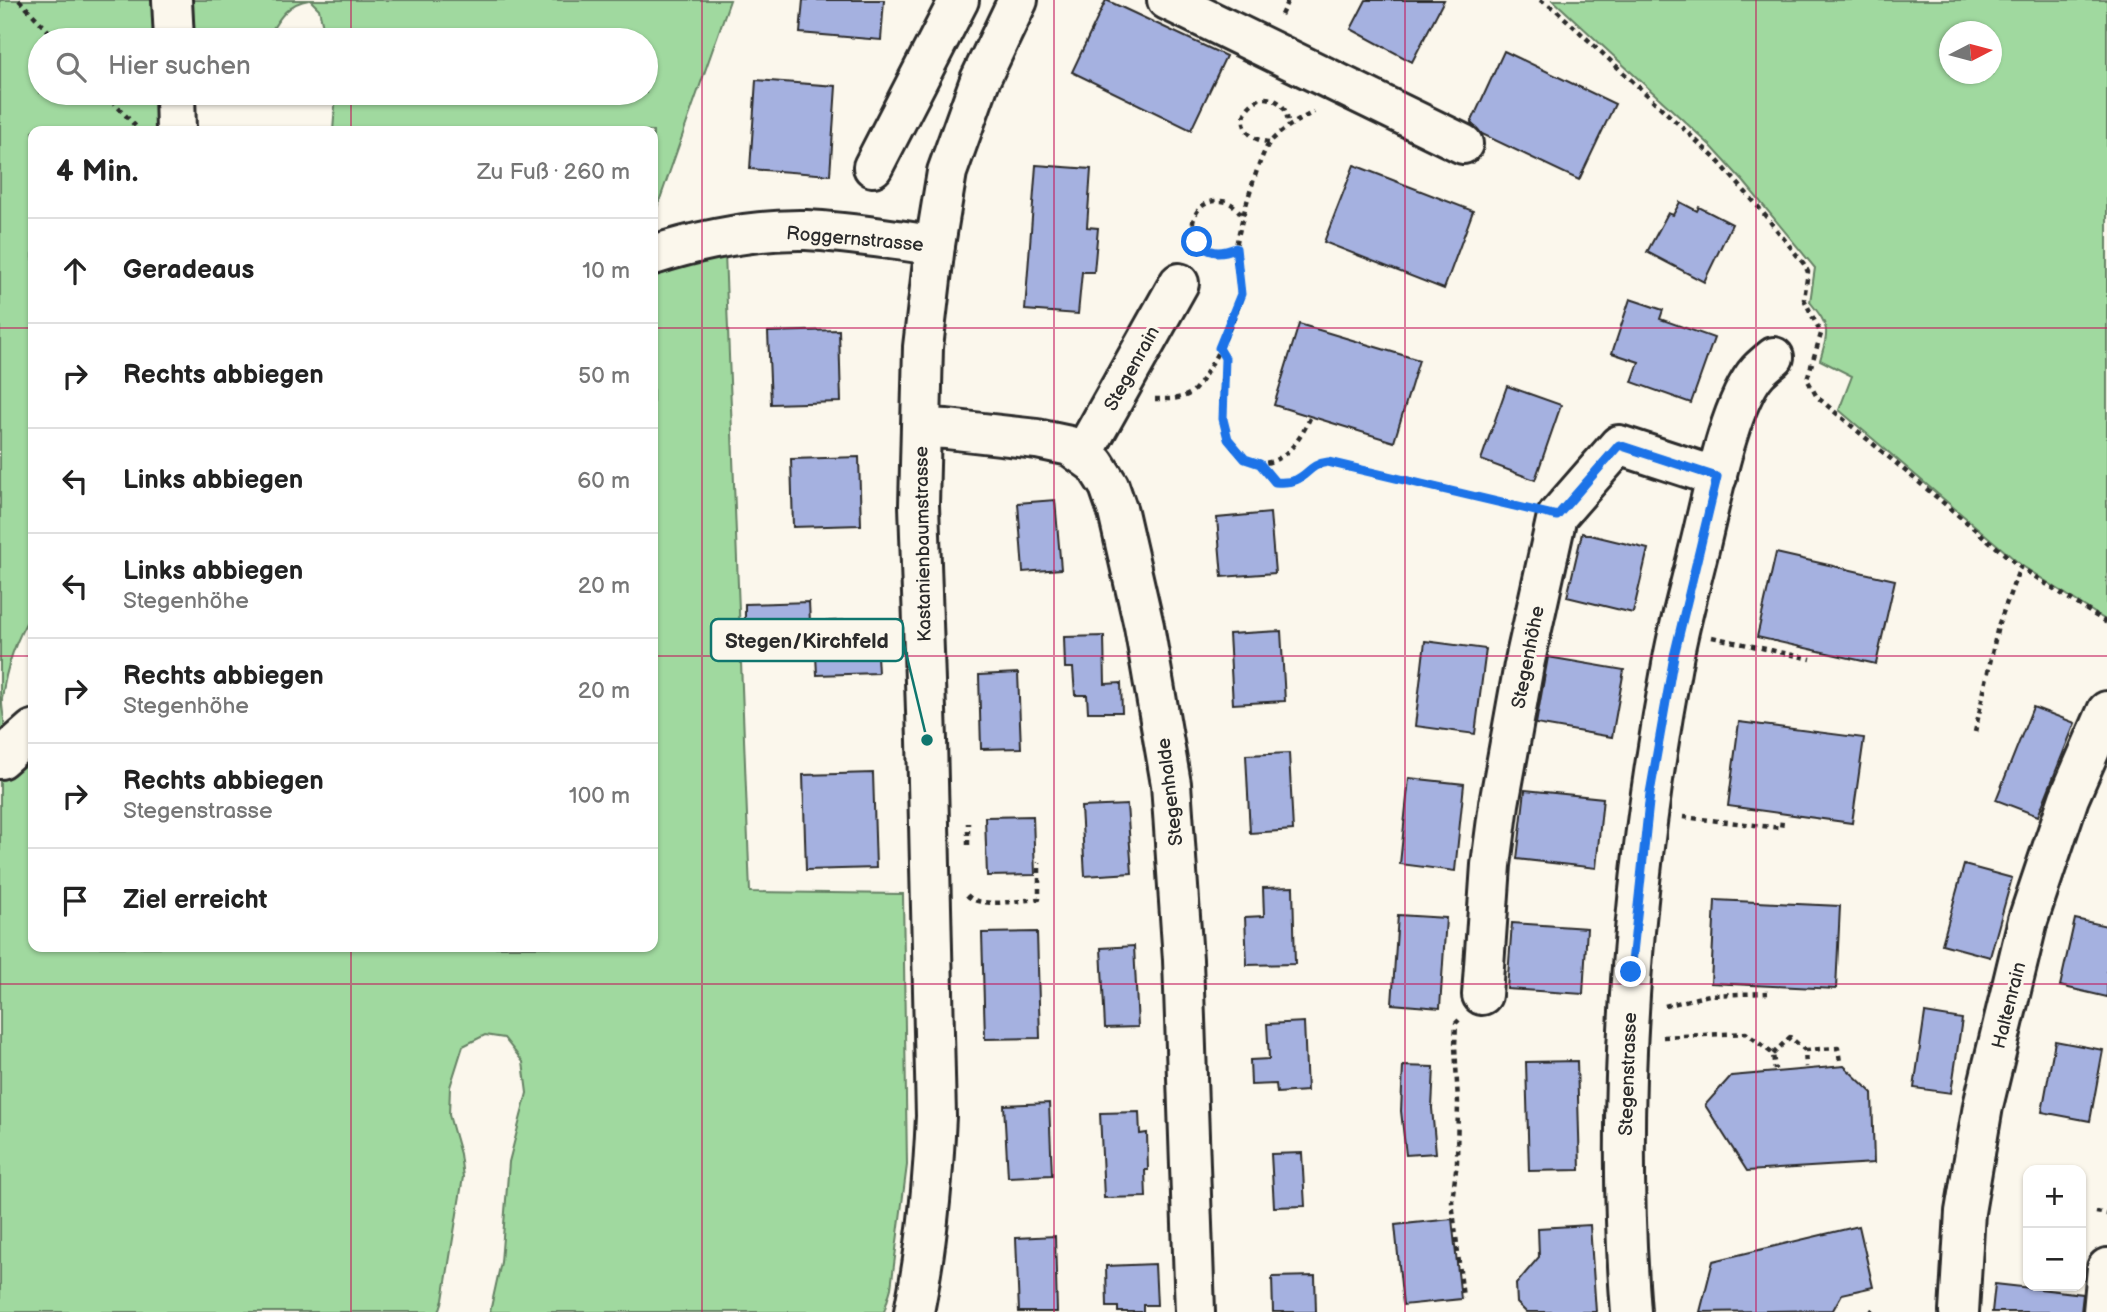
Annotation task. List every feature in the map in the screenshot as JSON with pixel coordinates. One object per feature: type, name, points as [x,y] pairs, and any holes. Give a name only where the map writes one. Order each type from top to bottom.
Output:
[{"type":"street","points":[[172,0],[173,28]]},
{"type":"street","points":[[873,167],[959,0]]},
{"type":"street","name":"Kastanienbaumstrasse","points":[[914,1312],[925,1259],[936,1116],[919,505],[923,347],[935,245],[951,160],[980,80],[1018,0]]},
{"type":"street","points":[[1167,0],[1463,144]]},
{"type":"street","points":[[175,105],[176,126]]},
{"type":"street","name":"Roggernstrasse","points":[[658,254],[724,238],[807,230],[935,245]]},
{"type":"street","name":"Stegenrain","points":[[1083,454],[1179,283]]},
{"type":"street","name":"Stegenstrasse","points":[[1632,1312],[1626,1219],[1624,1120],[1637,905],[1650,793],[1674,656],[1717,477],[1737,407],[1758,371],[1774,357]]},
{"type":"street","name":"Stegenhalde","points":[[920,428],[1037,439],[1070,446],[1095,464],[1109,486],[1128,546],[1171,784],[1183,960],[1195,1312]]},
{"type":"street","name":"Stegenhöhe","points":[[1482,995],[1490,865],[1499,804],[1524,665],[1557,516],[1619,445],[1717,477]]},
{"type":"street","name":"Haltenrain","points":[[1959,1312],[1965,1212],[1983,1106],[2028,920],[2069,799],[2107,711]]},
{"type":"street","points":[[0,759],[28,734]]},
{"type":"street","points":[[2103,1312],[2107,1268]]},
{"type":"path","points":[[19,0],[46,28]]},
{"type":"path","points":[[1540,0],[1555,9],[1717,160],[1797,255],[1808,272],[1804,299],[1819,325],[1821,334],[1807,379],[1817,397],[2021,567],[2107,624]]},
{"type":"path","points":[[1143,400],[1179,398],[1189,394],[1200,383],[1219,348],[1241,294],[1236,248],[1242,216],[1269,142],[1288,124],[1331,100],[1336,82]]},
{"type":"path","points":[[1269,142],[1253,138],[1247,132],[1244,115],[1247,107],[1262,98],[1278,102],[1284,108],[1288,124]]},
{"type":"path","points":[[116,105],[135,126]]},
{"type":"path","points":[[1236,248],[1217,253],[1203,248],[1194,235],[1193,219],[1202,206],[1217,200],[1232,204],[1242,216]]},
{"type":"path","points":[[1219,348],[1225,358],[1223,419],[1228,439],[1245,459],[1260,464],[1275,482],[1297,482],[1319,463],[1328,462],[1557,516]]},
{"type":"path","points":[[1260,464],[1281,458],[1295,444],[1310,418]]},
{"type":"path","points":[[1975,732],[1998,626],[2021,567]]},
{"type":"path","points":[[1709,637],[1811,659]]},
{"type":"path","points":[[1678,816],[1781,828],[1782,820]]},
{"type":"path","points":[[965,855],[969,841],[968,819]]},
{"type":"path","points":[[966,888],[968,898],[982,903],[1039,899],[1039,862]]},
{"type":"path","points":[[1768,993],[1709,995],[1647,1011],[1628,1029],[1645,1048],[1663,1037],[1746,1033],[1773,1054],[1775,1070]]},
{"type":"path","points":[[1463,1298],[1452,1201],[1457,1162],[1456,1023],[1480,1003],[1482,995]]},
{"type":"path","points":[[1773,1054],[1790,1037],[1805,1050],[1838,1048],[1840,1062]]},
{"type":"path","points":[[1805,1050],[1806,1067]]},
{"type":"path","points":[[2095,1212],[2107,1214]]},
{"type":"green space","points":[[0,0],[163,0],[164,28],[28,28],[28,105],[168,105],[169,126],[28,126],[28,621],[17,642],[6,675],[2,699],[4,731],[0,741]]},
{"type":"green space","points":[[191,0],[309,0],[288,9],[273,28],[192,28]]},
{"type":"green space","points":[[310,0],[730,0],[658,205],[658,126],[333,126],[335,105],[658,105],[658,28],[323,28],[319,9]]},
{"type":"green space","points":[[1553,0],[2107,0],[2107,621],[2021,565],[1839,410],[1852,376],[1820,360],[1826,329],[1810,302],[1815,268],[1711,146]]},
{"type":"green space","points":[[725,253],[750,892],[903,894],[907,1165],[891,1288],[884,1312],[490,1312],[501,1262],[509,1162],[527,1093],[523,1062],[504,1038],[485,1035],[463,1046],[450,1087],[449,1115],[460,1154],[463,1177],[439,1312],[0,1312],[0,767],[28,742],[28,952],[658,952],[658,270]]},
{"type":"building","points":[[803,0],[884,0],[881,40],[800,33]]},
{"type":"building","points":[[1106,0],[1226,56],[1191,130],[1072,72]]},
{"type":"building","points":[[1366,0],[1444,0],[1412,62],[1351,29]]},
{"type":"building","points":[[1504,51],[1615,104],[1579,180],[1482,134],[1471,123]]},
{"type":"building","points":[[756,80],[836,86],[830,175],[750,169]]},
{"type":"building","points":[[1036,165],[1091,169],[1087,227],[1098,228],[1094,272],[1082,272],[1078,314],[1025,310]]},
{"type":"building","points":[[1354,165],[1473,211],[1444,289],[1324,242]]},
{"type":"building","points":[[1680,202],[1697,211],[1699,207],[1732,224],[1704,282],[1647,252],[1668,213],[1673,215]]},
{"type":"building","points":[[1630,299],[1663,310],[1660,319],[1714,338],[1691,403],[1632,382],[1639,362],[1612,353]]},
{"type":"building","points":[[1299,324],[1419,360],[1394,442],[1274,405]]},
{"type":"building","points":[[839,330],[841,402],[771,404],[768,332]]},
{"type":"building","points":[[1507,386],[1561,405],[1535,480],[1481,460]]},
{"type":"building","points":[[859,457],[861,525],[793,527],[791,459]]},
{"type":"building","points":[[1055,500],[1061,569],[1023,572],[1018,503]]},
{"type":"building","points":[[1270,513],[1275,573],[1222,577],[1217,518]]},
{"type":"building","points":[[1582,533],[1648,549],[1633,613],[1567,597]]},
{"type":"building","points":[[1776,553],[1895,580],[1876,664],[1757,637]]},
{"type":"building","points":[[809,602],[810,622],[875,619],[878,673],[817,675],[816,655],[752,657],[751,630],[745,630],[745,604]]},
{"type":"building","points":[[1281,631],[1285,701],[1233,704],[1229,634]]},
{"type":"building","points":[[1104,636],[1105,684],[1121,683],[1122,712],[1088,712],[1087,695],[1075,695],[1073,668],[1065,668],[1064,637]]},
{"type":"building","points":[[1425,641],[1486,649],[1475,734],[1415,726]]},
{"type":"building","points":[[1548,657],[1624,670],[1612,737],[1536,724]]},
{"type":"building","points":[[1018,673],[1021,748],[981,749],[979,675]]},
{"type":"building","points":[[2033,707],[2075,723],[2038,816],[1996,800]]},
{"type":"building","points":[[1739,722],[1864,738],[1852,823],[1728,806]]},
{"type":"building","points":[[1289,753],[1293,830],[1250,833],[1246,755]]},
{"type":"building","points":[[873,773],[876,868],[806,870],[803,775]]},
{"type":"building","points":[[1409,778],[1464,784],[1455,871],[1400,864]]},
{"type":"building","points":[[1525,790],[1603,798],[1596,868],[1517,859]]},
{"type":"building","points":[[1127,805],[1132,873],[1085,876],[1081,807]]},
{"type":"building","points":[[1033,816],[1035,875],[987,876],[985,817]]},
{"type":"building","points":[[1964,865],[2012,878],[1990,957],[1942,944]]},
{"type":"building","points":[[1293,887],[1295,964],[1247,965],[1245,917],[1264,916],[1263,888]]},
{"type":"building","points":[[1715,900],[1840,906],[1836,989],[1711,983]]},
{"type":"building","points":[[1398,915],[1446,918],[1440,1008],[1392,1004]]},
{"type":"building","points":[[2075,919],[2107,926],[2107,997],[2060,986]]},
{"type":"building","points":[[1512,923],[1587,928],[1583,994],[1507,989]]},
{"type":"building","points":[[1037,932],[1040,1038],[985,1039],[982,933]]},
{"type":"building","points":[[1134,946],[1138,1027],[1105,1028],[1101,948]]},
{"type":"building","points":[[1925,1013],[1962,1019],[1951,1093],[1914,1088]]},
{"type":"building","points":[[1304,1022],[1307,1091],[1277,1093],[1276,1084],[1251,1085],[1250,1060],[1269,1059],[1267,1024]]},
{"type":"building","points":[[2055,1041],[2103,1050],[2090,1121],[2042,1112]]},
{"type":"building","points":[[1577,1061],[1580,1170],[1529,1171],[1526,1062]]},
{"type":"building","points":[[1403,1066],[1434,1067],[1432,1108],[1436,1153],[1406,1155],[1401,1111]]},
{"type":"building","points":[[1844,1066],[1872,1093],[1874,1163],[1747,1171],[1705,1105],[1731,1076]]},
{"type":"building","points":[[1049,1103],[1052,1175],[1008,1177],[1004,1105]]},
{"type":"building","points":[[1139,1112],[1140,1134],[1147,1133],[1146,1197],[1104,1198],[1100,1113]]},
{"type":"building","points":[[1302,1153],[1305,1206],[1274,1207],[1271,1154]]},
{"type":"building","points":[[1452,1219],[1461,1299],[1403,1305],[1395,1225]]},
{"type":"building","points":[[1590,1225],[1596,1312],[1526,1312],[1517,1303],[1516,1284],[1539,1257],[1538,1228]]},
{"type":"building","points":[[1859,1226],[1873,1287],[1842,1294],[1833,1310],[1700,1312],[1713,1261]]},
{"type":"building","points":[[1055,1236],[1057,1312],[1019,1312],[1016,1238]]},
{"type":"building","points":[[1155,1264],[1157,1305],[1143,1305],[1143,1312],[1118,1312],[1118,1307],[1107,1307],[1106,1266]]},
{"type":"building","points":[[1315,1276],[1316,1312],[1273,1312],[1272,1277]]},
{"type":"building","points":[[1995,1284],[2023,1287],[2023,1291],[2083,1294],[2081,1312],[1992,1312]]},
{"type":"place","name":"Stegen/Kirchfeld","points":[[927,740]]},
{"type":"route","points":[[1197,242],[1210,252],[1225,252],[1236,248],[1241,294],[1219,348],[1225,358],[1223,419],[1228,439],[1235,450],[1245,459],[1260,464],[1275,482],[1297,482],[1319,463],[1328,462],[1557,516],[1619,445],[1717,477],[1674,656],[1650,793],[1631,972]]}]
